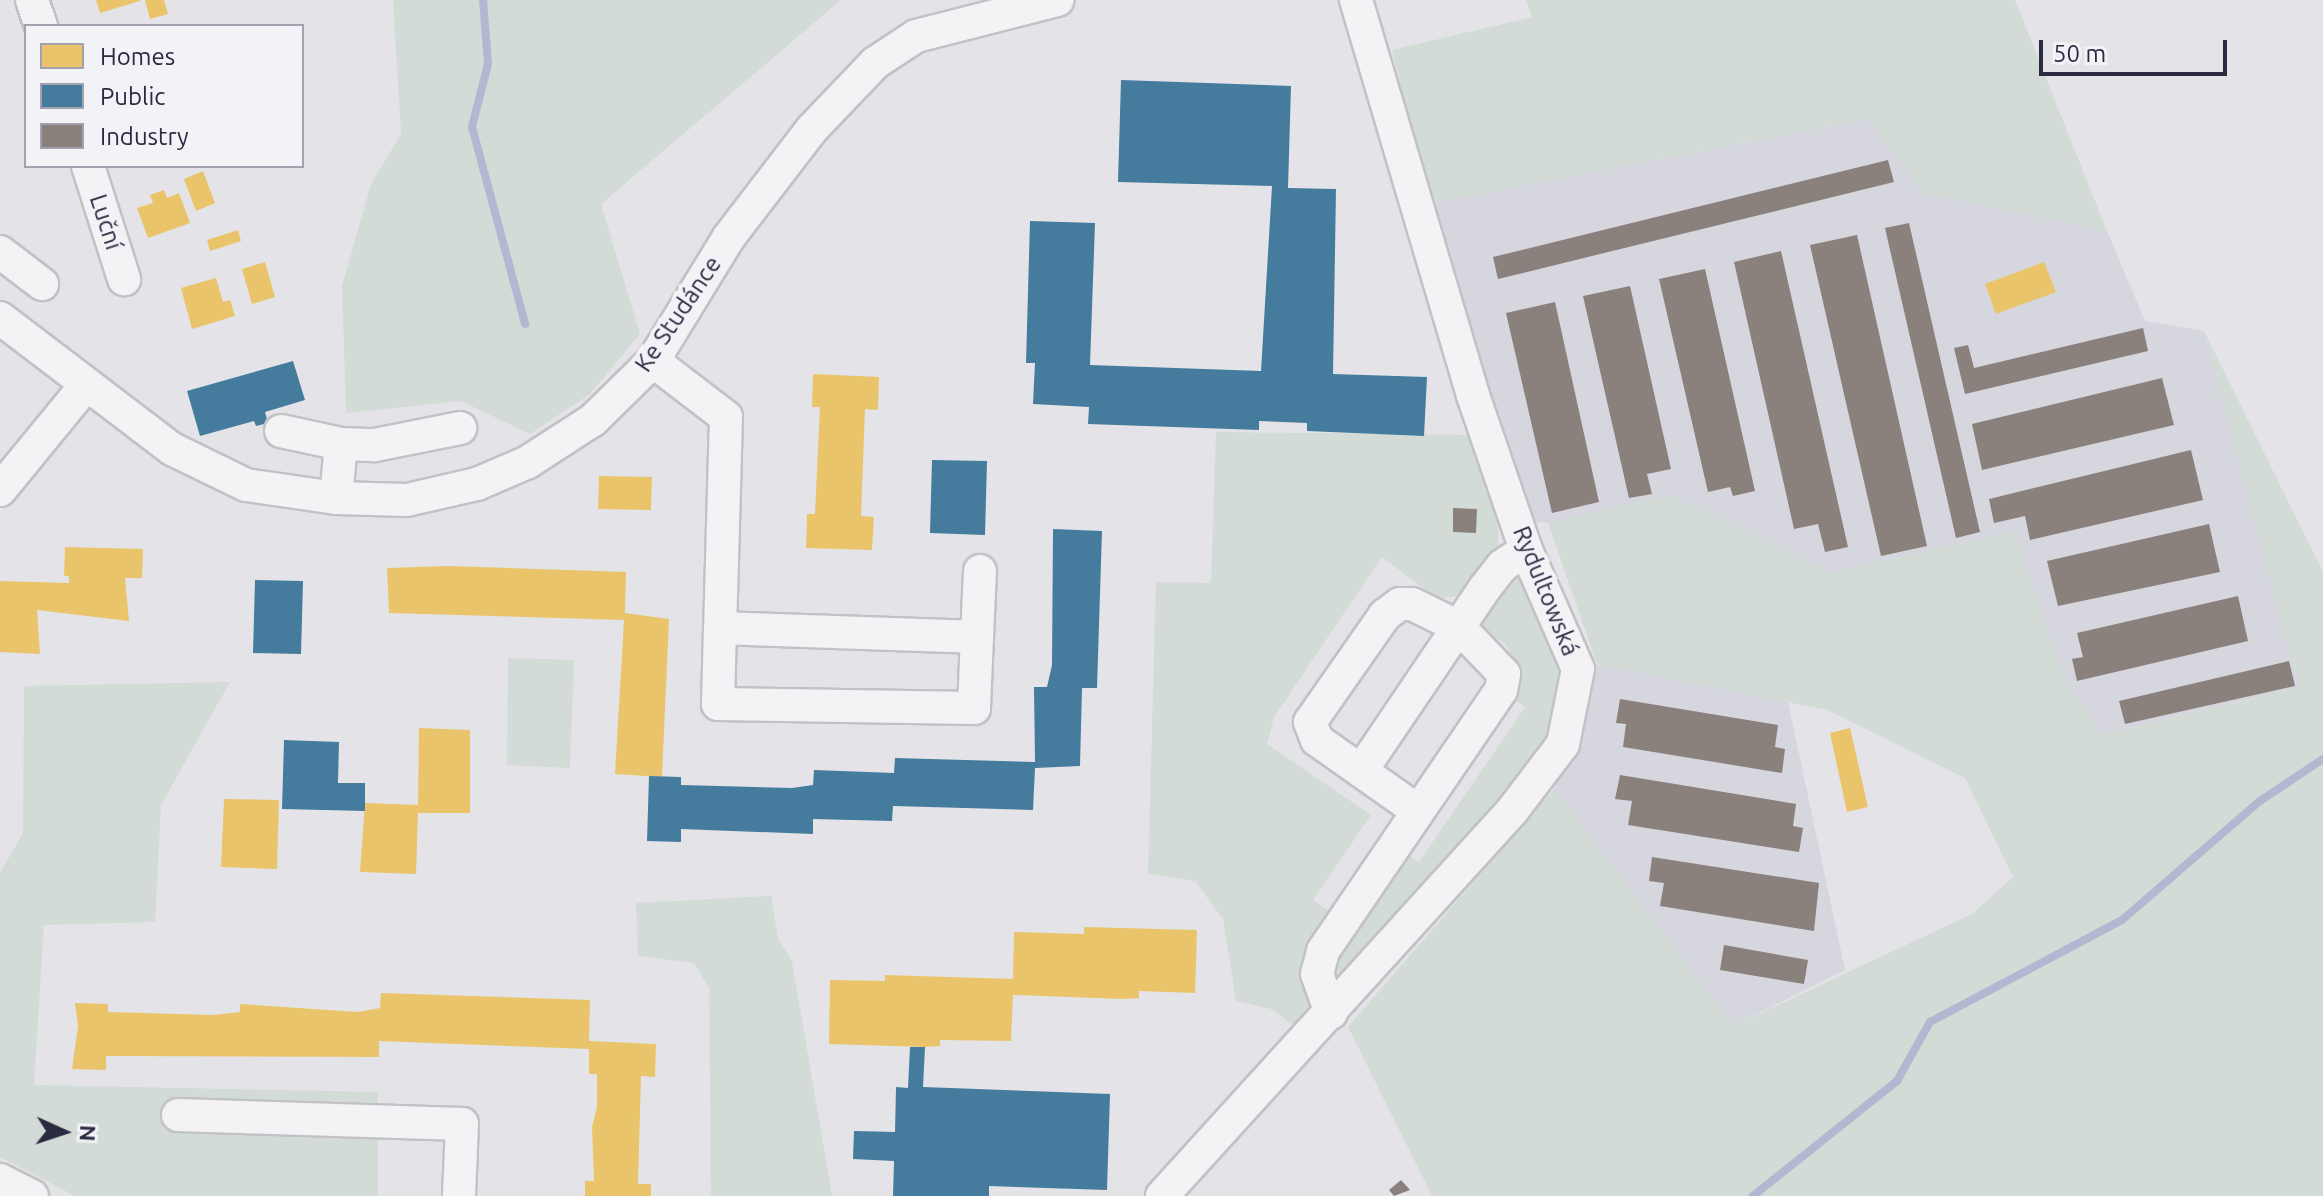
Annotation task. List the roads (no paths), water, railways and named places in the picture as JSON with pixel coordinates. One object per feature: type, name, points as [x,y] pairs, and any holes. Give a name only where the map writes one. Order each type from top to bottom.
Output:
[{"type":"street","points":[[32,0],[40,24]]},
{"type":"street","name":"Ke Studánce","points":[[0,318],[85,386],[172,449],[246,485],[336,498],[407,500],[490,479],[528,462],[593,420],[653,361],[729,237],[812,129],[875,63],[916,36],[1057,0]]},
{"type":"street","name":"Rydultowská","points":[[1162,1196],[1442,894],[1563,744],[1578,669],[1526,550],[1473,395],[1356,0]]},
{"type":"street","name":"Luční","points":[[89,168],[124,279]]},
{"type":"street","points":[[0,252],[42,284]]},
{"type":"street","points":[[653,361],[726,417],[718,704],[974,708],[980,571]]},
{"type":"street","points":[[0,490],[85,386]]},
{"type":"street","points":[[281,431],[341,444],[375,445],[460,428]]},
{"type":"street","points":[[336,498],[341,444]]},
{"type":"street","points":[[1361,771],[1502,566],[1526,550]]},
{"type":"street","points":[[1331,1013],[1317,974],[1323,951],[1501,690],[1504,674],[1498,662],[1459,627],[1412,604],[1400,604],[1385,615],[1310,722],[1317,740],[1418,811]]},
{"type":"street","points":[[720,628],[977,637]]},
{"type":"street","points":[[178,1115],[462,1124],[459,1196]]},
{"type":"street","points":[[0,1180],[32,1196]]},
{"type":"waterway","points":[[483,0],[488,64],[472,127],[525,324]]},
{"type":"waterway","points":[[1753,1196],[1897,1081],[1930,1022],[2122,920],[2260,801],[2323,759]]}]
